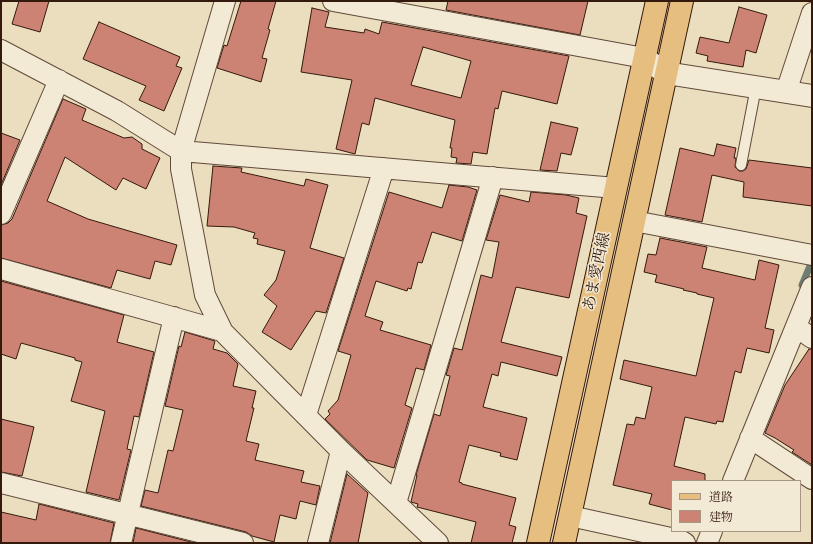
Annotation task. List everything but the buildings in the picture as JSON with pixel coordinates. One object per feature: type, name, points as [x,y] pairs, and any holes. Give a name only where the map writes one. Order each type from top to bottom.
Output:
[{"type":"main road","name":"あま愛西線","points":[[538,543],[657,1]]},
{"type":"main road","name":"あま愛西線","points":[[564,543],[682,1]]},
{"type":"street","points":[[225,1],[181,151],[181,169],[205,295],[222,331],[341,451],[438,543]]},
{"type":"street","points":[[333,1],[644,58],[666,73],[812,96]]},
{"type":"street","points":[[786,92],[812,13]]},
{"type":"street","points":[[1,50],[117,111],[181,151],[616,188]]},
{"type":"street","points":[[1,214],[59,80]]},
{"type":"street","points":[[306,416],[384,168]]},
{"type":"street","points":[[396,503],[493,177]]},
{"type":"street","points":[[634,221],[812,255]]},
{"type":"street","points":[[1,269],[222,331]]},
{"type":"street","points":[[733,480],[812,287]]},
{"type":"street","points":[[121,543],[174,317]]},
{"type":"street","points":[[796,327],[812,338]]},
{"type":"street","points":[[750,438],[812,479]]},
{"type":"street","points":[[318,543],[341,451]]},
{"type":"street","points":[[1,483],[243,543]]},
{"type":"street","points":[[570,516],[680,540],[685,543]]},
{"type":"street","points":[[707,543],[712,532]]},
{"type":"lane","points":[[740,165],[756,87]]},
{"type":"waterway","points":[[802,285],[812,261]]}]
